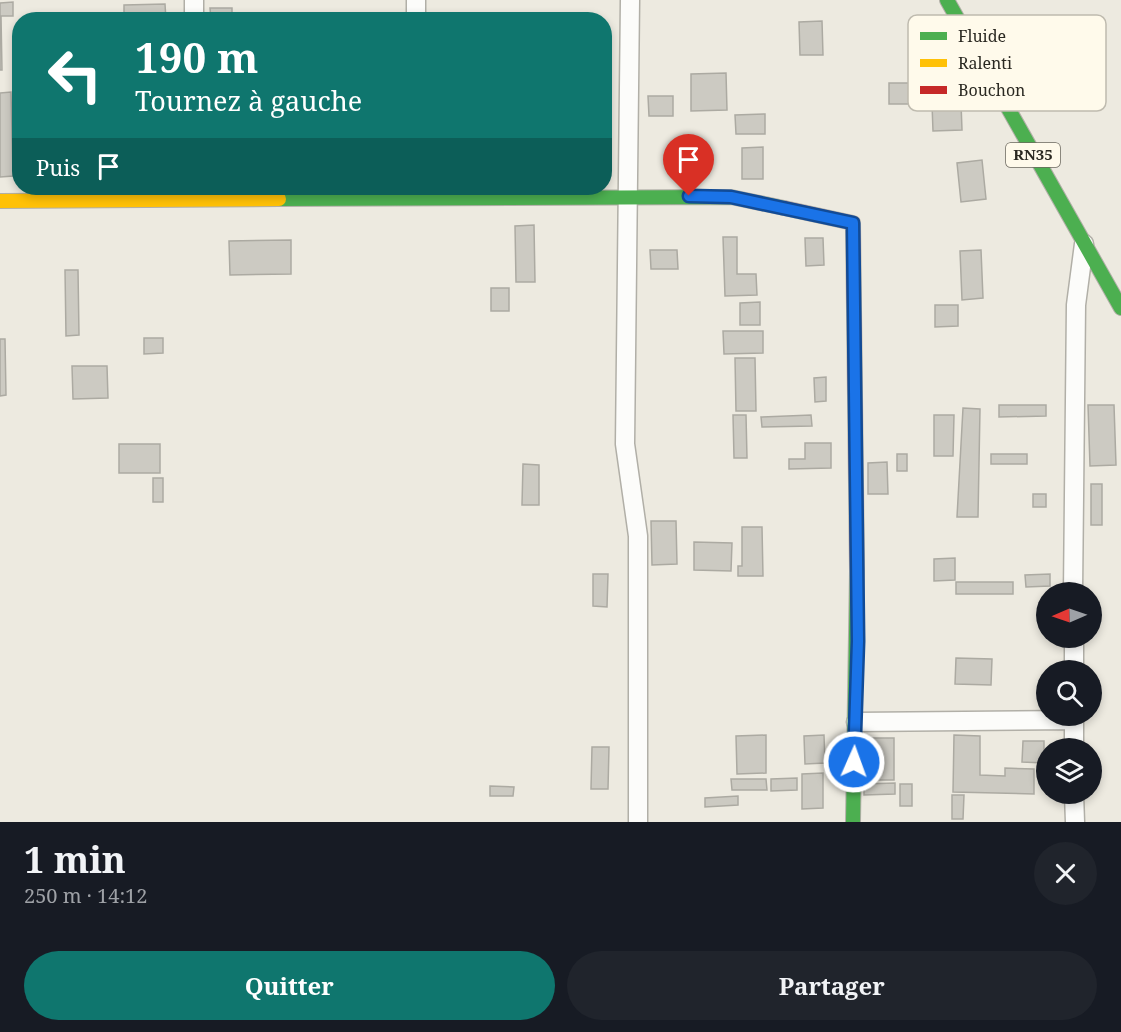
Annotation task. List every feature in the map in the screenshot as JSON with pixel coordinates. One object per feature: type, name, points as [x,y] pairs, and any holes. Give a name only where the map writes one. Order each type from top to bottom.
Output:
[{"type":"street","points":[[630,0],[625,444],[638,536],[638,822]]},
{"type":"street","name":"RN35","points":[[947,0],[955,15]]},
{"type":"street","name":"RN35","points":[[1009,111],[1121,308]]},
{"type":"street","points":[[0,201],[166,195]]},
{"type":"street","points":[[556,195],[731,197],[853,223],[858,641],[853,822]]},
{"type":"street","points":[[1073,582],[1076,305],[1084,244]]},
{"type":"street","points":[[856,722],[1036,719]]},
{"type":"street","points":[[1074,804],[1075,822]]},
{"type":"building","points":[[13,2],[12,16],[1,16],[2,70],[0,70],[0,3]]},
{"type":"building","points":[[165,4],[166,12],[124,12],[124,5]]},
{"type":"building","points":[[210,8],[232,8],[232,12],[210,12]]},
{"type":"building","points":[[822,21],[823,55],[800,55],[799,22]]},
{"type":"building","points":[[726,73],[727,110],[691,111],[691,74]]},
{"type":"building","points":[[889,83],[908,83],[908,104],[889,104]]},
{"type":"building","points":[[11,92],[12,176],[0,177],[0,93]]},
{"type":"building","points":[[648,96],[673,96],[673,116],[649,116]]},
{"type":"building","points":[[932,111],[961,111],[962,130],[933,131]]},
{"type":"building","points":[[765,114],[765,134],[736,134],[735,115]]},
{"type":"building","points":[[763,147],[763,179],[742,179],[742,148]]},
{"type":"building","points":[[982,160],[986,199],[961,202],[957,163]]},
{"type":"building","points":[[534,225],[535,282],[516,282],[515,226]]},
{"type":"building","points":[[723,237],[737,237],[737,274],[756,274],[757,295],[725,296]]},
{"type":"building","points":[[805,238],[823,238],[824,265],[806,266]]},
{"type":"building","points":[[291,240],[291,274],[230,275],[229,241]]},
{"type":"building","points":[[650,250],[677,250],[678,269],[651,269]]},
{"type":"building","points":[[981,250],[983,298],[962,300],[960,251]]},
{"type":"building","points":[[65,270],[78,270],[79,335],[66,336]]},
{"type":"building","points":[[491,288],[509,288],[509,311],[491,311]]},
{"type":"building","points":[[760,302],[760,325],[740,325],[740,303]]},
{"type":"building","points":[[935,305],[958,305],[958,326],[935,327]]},
{"type":"building","points":[[723,331],[763,331],[763,353],[724,354]]},
{"type":"building","points":[[144,338],[163,338],[163,353],[144,354]]},
{"type":"building","points":[[0,339],[5,339],[6,395],[0,396]]},
{"type":"building","points":[[735,358],[755,358],[756,411],[736,411]]},
{"type":"building","points":[[72,366],[107,366],[108,398],[73,399]]},
{"type":"building","points":[[826,377],[826,401],[815,402],[814,378]]},
{"type":"building","points":[[999,405],[1046,405],[1046,416],[999,417]]},
{"type":"building","points":[[1088,405],[1114,405],[1116,465],[1090,466]]},
{"type":"building","points":[[963,408],[980,409],[978,517],[957,517]]},
{"type":"building","points":[[733,415],[746,415],[747,458],[734,458]]},
{"type":"building","points":[[811,415],[812,426],[762,427],[761,417]]},
{"type":"building","points":[[934,415],[954,415],[953,456],[934,456]]},
{"type":"building","points":[[805,443],[831,443],[831,468],[789,469],[789,459],[805,459]]},
{"type":"building","points":[[119,444],[160,444],[160,473],[119,473]]},
{"type":"building","points":[[897,454],[907,454],[907,471],[897,471]]},
{"type":"building","points":[[991,454],[1027,454],[1027,464],[991,464]]},
{"type":"building","points":[[887,462],[888,494],[868,494],[868,463]]},
{"type":"building","points":[[523,464],[539,465],[539,505],[522,505]]},
{"type":"building","points":[[153,478],[163,478],[163,502],[153,502]]},
{"type":"building","points":[[1091,484],[1102,484],[1102,525],[1091,525]]},
{"type":"building","points":[[1033,494],[1046,494],[1046,507],[1033,507]]},
{"type":"building","points":[[651,521],[676,521],[677,564],[652,565]]},
{"type":"building","points":[[742,527],[762,527],[763,576],[738,576],[738,566],[742,566]]},
{"type":"building","points":[[694,542],[732,543],[731,571],[694,570]]},
{"type":"building","points":[[955,558],[955,580],[934,581],[934,559]]},
{"type":"building","points":[[593,574],[608,574],[607,607],[593,606]]},
{"type":"building","points":[[1050,574],[1050,582],[1036,582],[1036,587],[1026,587],[1025,575]]},
{"type":"building","points":[[956,582],[1013,582],[1013,594],[956,594]]},
{"type":"building","points":[[956,658],[992,659],[991,685],[955,684]]},
{"type":"building","points":[[766,735],[766,773],[737,774],[736,736]]},
{"type":"building","points":[[824,735],[825,763],[805,764],[804,736]]},
{"type":"building","points":[[954,735],[980,736],[980,775],[1005,776],[1005,768],[1034,769],[1034,794],[953,792]]},
{"type":"building","points":[[864,738],[894,738],[894,780],[865,780]]},
{"type":"building","points":[[1023,741],[1036,741],[1036,763],[1022,762]]},
{"type":"building","points":[[592,747],[609,747],[608,789],[591,789]]},
{"type":"building","points":[[823,773],[823,808],[802,809],[802,774]]},
{"type":"building","points":[[797,778],[797,790],[771,791],[771,779]]},
{"type":"building","points":[[731,779],[766,779],[767,790],[732,790]]},
{"type":"building","points":[[895,783],[895,794],[864,795],[864,784]]},
{"type":"building","points":[[900,784],[912,784],[912,806],[900,806]]},
{"type":"building","points":[[490,786],[514,787],[513,796],[490,796]]},
{"type":"building","points":[[952,795],[964,795],[963,819],[952,819]]},
{"type":"building","points":[[738,796],[738,805],[705,807],[705,798]]},
{"type":"traffic: fast","points":[[947,0],[955,15]]},
{"type":"traffic: fast","points":[[1010,111],[1121,308]]},
{"type":"traffic: fast","points":[[279,199],[731,197],[784,208]]},
{"type":"traffic: fast","points":[[853,822],[857,571]]},
{"type":"traffic: slow","points":[[0,201],[279,199]]},
{"type":"traffic: jam","points":[[784,208],[853,223],[857,571]]},
{"type":"route","points":[[689,196],[731,197],[853,223],[858,641],[854,762]]}]
